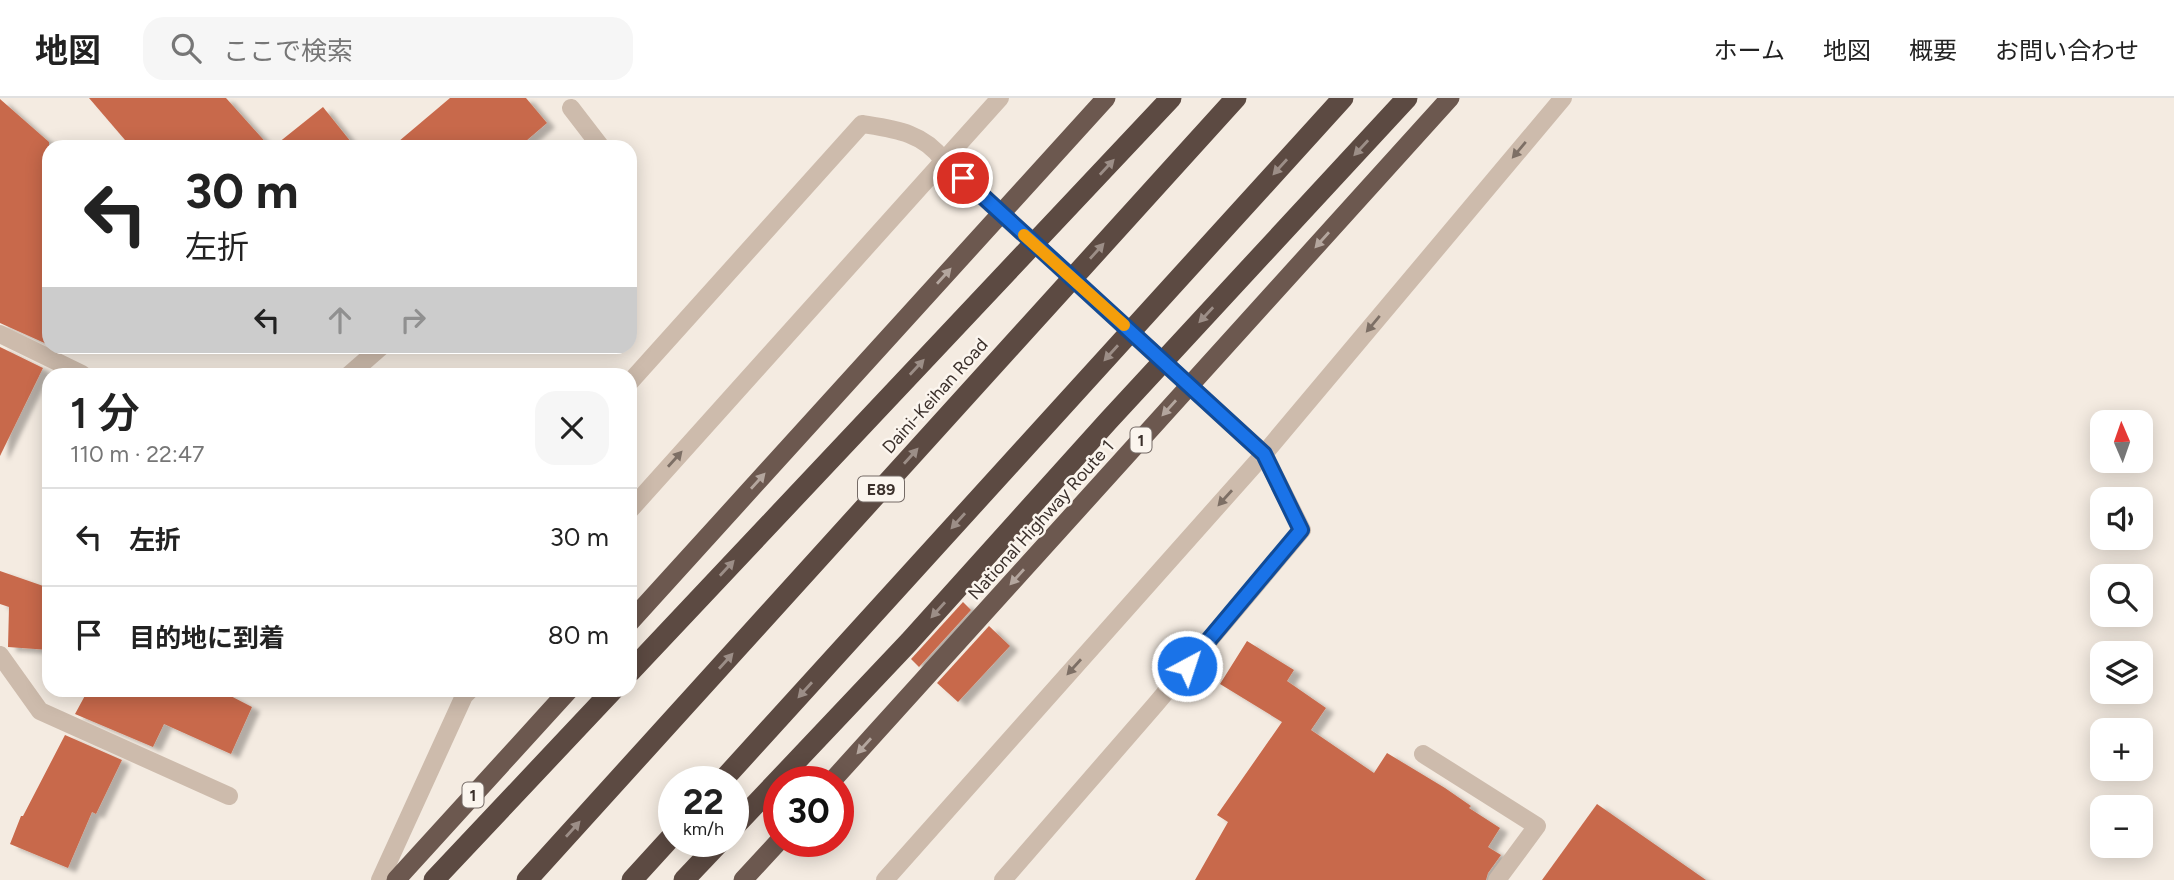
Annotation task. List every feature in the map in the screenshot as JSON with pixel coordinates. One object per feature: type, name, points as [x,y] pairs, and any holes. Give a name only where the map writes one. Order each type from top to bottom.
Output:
[{"type":"highway","points":[[637,614],[1106,98]]},
{"type":"highway","points":[[637,665],[1171,98]]},
{"type":"highway","name":"Daini-Keihan Road","points":[[527,880],[1236,98]]},
{"type":"highway","points":[[736,766],[1343,98]]},
{"type":"highway","points":[[749,811],[909,642],[1109,420],[1407,98]]},
{"type":"highway","name":"National Highway Route 1","points":[[845,766],[1450,98]]},
{"type":"highway","name":"1","points":[[396,880],[562,697]]},
{"type":"highway","points":[[435,880],[606,697]]},
{"type":"highway","points":[[632,880],[658,852]]},
{"type":"highway","points":[[684,880],[706,857]]},
{"type":"highway","points":[[743,880],[764,857]]},
{"type":"street","points":[[637,502],[1000,98]]},
{"type":"street","points":[[885,880],[1264,454],[1563,98]]},
{"type":"street","points":[[571,108],[596,140]]},
{"type":"street","points":[[637,374],[862,124],[903,130],[936,151],[1264,454],[1301,530],[1003,880]]},
{"type":"street","points":[[0,334],[70,368]]},
{"type":"street","points":[[356,368],[373,354]]},
{"type":"street","points":[[0,655],[40,711],[229,796]]},
{"type":"street","points":[[380,880],[464,697]]},
{"type":"street","points":[[1423,754],[1537,826],[1497,880]]},
{"type":"building","points":[[89,98],[226,98],[264,140],[125,140]]},
{"type":"building","points":[[450,98],[526,98],[547,123],[527,140],[400,140]]},
{"type":"building","points":[[0,99],[47,140],[42,140],[42,342],[0,323]]},
{"type":"building","points":[[323,107],[349,140],[282,140]]},
{"type":"building","points":[[0,347],[43,368],[0,456]]},
{"type":"building","points":[[0,571],[42,586],[42,649],[8,647],[9,607],[0,604]]},
{"type":"building","points":[[963,602],[971,610],[919,667],[911,659]]},
{"type":"building","points":[[989,626],[1010,646],[958,702],[937,683]]},
{"type":"building","points":[[1247,641],[1294,670],[1287,681],[1326,708],[1311,730],[1374,773],[1387,753],[1445,788],[1500,828],[1488,847],[1501,855],[1486,880],[1195,880],[1228,822],[1217,815],[1282,722],[1220,684]]},
{"type":"building","points":[[84,697],[233,697],[252,707],[231,754],[164,724],[153,747],[75,714]]},
{"type":"building","points":[[65,735],[122,760],[96,814],[92,812],[68,868],[10,844],[21,816]]},
{"type":"building","points":[[1597,804],[1706,880],[1542,880]]},
{"type":"slow traffic","points":[[1024,235],[1124,325]]},
{"type":"route","points":[[963,178],[1264,454],[1301,530],[1187,666]]}]
